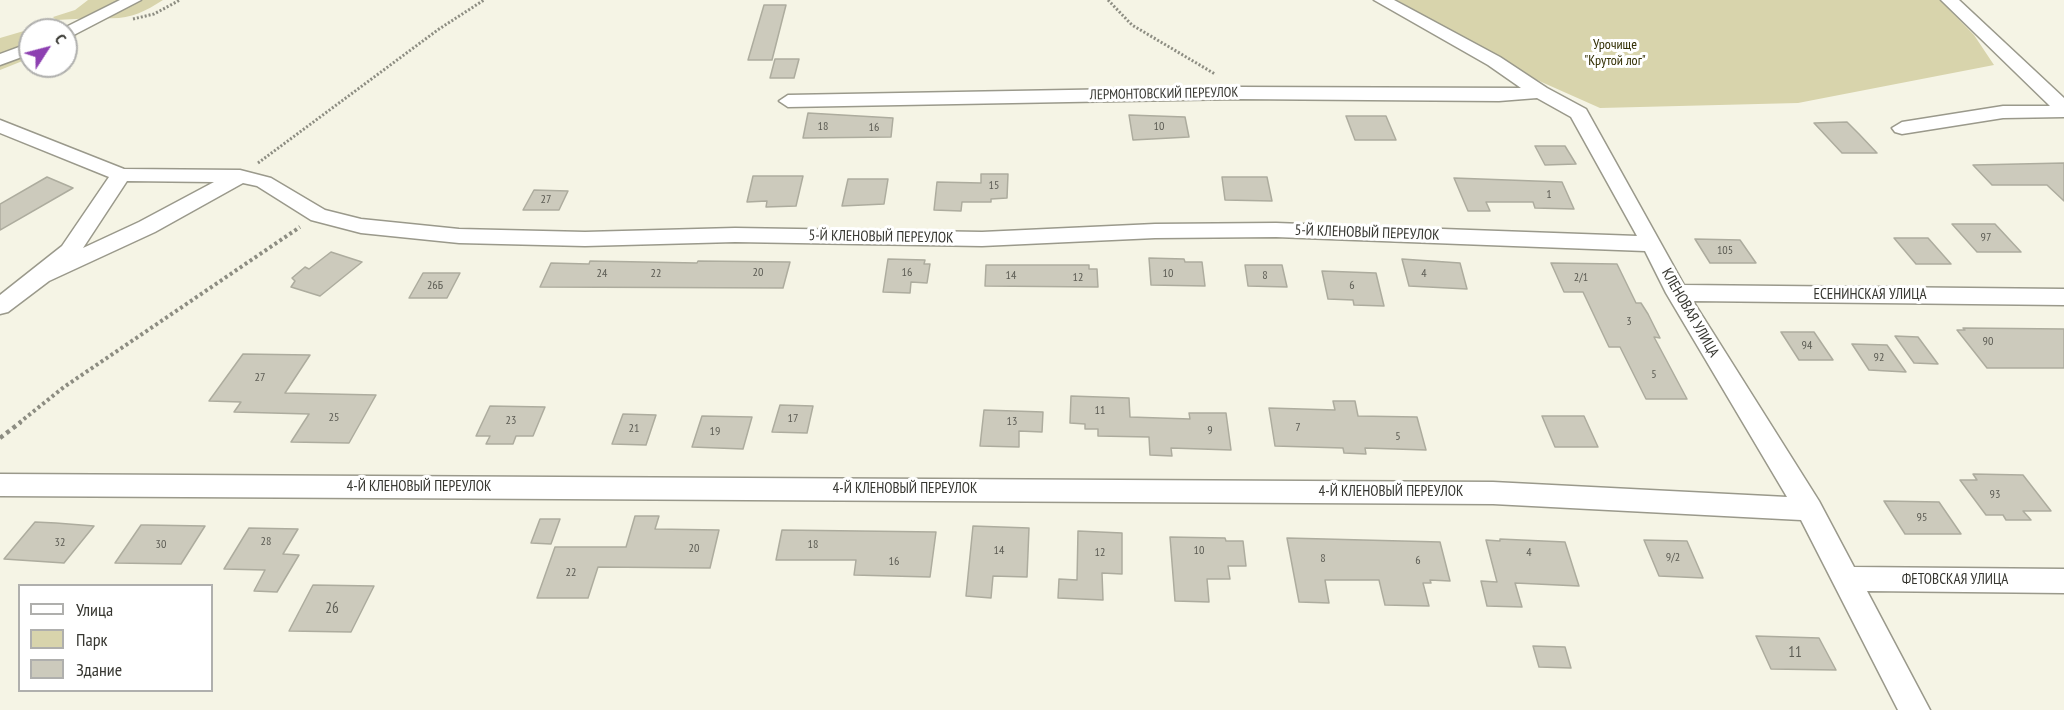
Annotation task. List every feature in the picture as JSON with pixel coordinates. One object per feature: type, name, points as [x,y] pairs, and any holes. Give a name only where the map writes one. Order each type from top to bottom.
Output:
[{"type":"street","points":[[78,28],[133,0]]},
{"type":"street","name":"КЛЕНОВАЯ УЛИЦА","points":[[1382,0],[1494,61],[1540,92],[1579,113],[1652,244],[1677,294],[1809,509],[1914,710]]},
{"type":"street","points":[[1949,0],[2064,109]]},
{"type":"street","points":[[0,60],[18,53]]},
{"type":"street","name":"ЛЕРМОНТОВСКИЙ ПЕРЕУЛОК","points":[[788,101],[1237,93],[1499,95],[1540,92]]},
{"type":"street","points":[[1902,128],[2002,112],[2064,109]]},
{"type":"street","points":[[0,126],[121,175],[70,251],[0,306]]},
{"type":"street","name":"5-Й КЛЕНОВЫЙ ПЕРЕУЛОК","points":[[121,175],[240,176],[264,182],[318,215],[361,226],[459,236],[585,240],[735,235],[982,238],[1155,231],[1276,230],[1652,244]]},
{"type":"street","points":[[41,276],[147,227],[240,176]]},
{"type":"street","name":"ЕСЕНИНСКАЯ УЛИЦА","points":[[1677,294],[2064,297]]},
{"type":"street","name":"4-Й КЛЕНОВЫЙ ПЕРЕУЛОК","points":[[0,485],[1493,493],[1809,509]]},
{"type":"street","name":"ФЕТОВСКАЯ УЛИЦА","points":[[1845,579],[2064,581]]},
{"type":"path","points":[[240,176],[430,36],[484,0]]},
{"type":"path","points":[[1108,0],[1132,25],[1226,80],[1237,93]]},
{"type":"path","points":[[0,438],[64,387],[318,215]]},
{"type":"green space","points":[[88,0],[128,0],[95,18],[53,17],[75,10]]},
{"type":"green space","points":[[133,0],[163,0],[135,15],[104,18]]},
{"type":"green space","name":"Урочище \"Крутой лог\"","points":[[1397,0],[1940,0],[1974,35],[1994,65],[1798,103],[1600,108],[1528,76]]},
{"type":"green space","points":[[18,33],[18,63],[0,70],[0,38]]},
{"type":"building","points":[[764,5],[786,5],[772,60],[748,60]]},
{"type":"building","points":[[775,59],[799,59],[794,78],[770,78]]},
{"type":"building","points":[[808,113],[893,118],[891,137],[803,138]]},
{"type":"building","points":[[1129,115],[1185,117],[1189,137],[1133,140]]},
{"type":"building","points":[[1346,116],[1386,116],[1396,140],[1355,140]]},
{"type":"building","points":[[1847,122],[1877,153],[1842,153],[1814,123]]},
{"type":"building","points":[[1535,146],[1565,146],[1576,164],[1545,165]]},
{"type":"building","points":[[2064,163],[2064,201],[2047,185],[1992,185],[1973,165]]},
{"type":"building","points":[[981,174],[1008,174],[1007,198],[991,199],[991,202],[962,202],[961,211],[934,210],[937,182],[981,183]]},
{"type":"building","points":[[753,176],[803,176],[796,206],[766,207],[767,201],[747,202]]},
{"type":"building","points":[[47,177],[73,188],[0,230],[0,204]]},
{"type":"building","points":[[1222,177],[1267,177],[1272,201],[1225,200]]},
{"type":"building","points":[[1454,178],[1562,182],[1574,209],[1535,208],[1533,202],[1486,202],[1490,211],[1468,211]]},
{"type":"building","points":[[848,179],[888,179],[884,204],[842,206]]},
{"type":"building","points":[[534,190],[568,191],[559,210],[523,210]]},
{"type":"building","points":[[1952,224],[1995,224],[2021,252],[1977,252]]},
{"type":"building","points":[[1894,238],[1928,238],[1951,264],[1916,264]]},
{"type":"building","points":[[1695,239],[1740,240],[1756,263],[1710,263]]},
{"type":"building","points":[[331,252],[362,262],[320,296],[291,287],[295,281],[292,278],[305,267],[309,269]]},
{"type":"building","points":[[1149,258],[1202,262],[1205,286],[1151,285]]},
{"type":"building","points":[[888,259],[925,260],[924,264],[930,264],[927,283],[911,282],[910,293],[883,292]]},
{"type":"building","points":[[1402,259],[1460,263],[1467,289],[1409,286]]},
{"type":"building","points":[[590,261],[790,262],[783,288],[540,287],[551,263],[589,264]]},
{"type":"building","points":[[1551,263],[1617,264],[1636,303],[1641,303],[1648,314],[1660,338],[1654,337],[1687,399],[1646,399],[1620,347],[1609,347],[1583,292],[1564,292]]},
{"type":"building","points":[[986,265],[1089,265],[1089,269],[1097,269],[1098,287],[985,286]]},
{"type":"building","points":[[1245,265],[1282,265],[1287,287],[1248,286]]},
{"type":"building","points":[[1322,271],[1376,273],[1384,306],[1354,305],[1353,300],[1328,299]]},
{"type":"building","points":[[423,273],[460,273],[447,298],[409,298]]},
{"type":"building","points":[[1963,328],[2064,329],[2064,368],[1987,368],[1957,330],[1965,330]]},
{"type":"building","points":[[1781,332],[1814,332],[1833,360],[1799,360]]},
{"type":"building","points":[[1895,336],[1918,337],[1938,364],[1914,363]]},
{"type":"building","points":[[1852,344],[1887,345],[1906,372],[1869,370]]},
{"type":"building","points":[[243,354],[310,355],[285,393],[376,395],[349,443],[291,442],[309,414],[234,412],[241,402],[209,401]]},
{"type":"building","points":[[1071,396],[1129,398],[1130,417],[1190,419],[1189,413],[1226,413],[1231,450],[1171,448],[1172,456],[1150,455],[1149,437],[1098,436],[1098,429],[1085,429],[1085,424],[1070,423]]},
{"type":"building","points":[[1333,401],[1355,401],[1358,416],[1417,417],[1426,450],[1365,448],[1366,454],[1344,453],[1343,448],[1275,446],[1269,408],[1335,410]]},
{"type":"building","points":[[780,405],[813,406],[807,433],[772,432]]},
{"type":"building","points":[[490,406],[545,407],[533,436],[516,436],[513,444],[486,444],[490,436],[476,436]]},
{"type":"building","points":[[984,410],[1043,412],[1042,432],[1019,431],[1019,447],[980,446]]},
{"type":"building","points":[[623,414],[656,415],[646,445],[612,444]]},
{"type":"building","points":[[702,416],[752,417],[743,449],[692,447]]},
{"type":"building","points":[[1542,416],[1584,416],[1598,447],[1555,447]]},
{"type":"building","points":[[1973,474],[2023,475],[2051,511],[2023,511],[2031,520],[2006,520],[2003,515],[1986,515],[1960,480],[1977,480]]},
{"type":"building","points":[[1884,501],[1939,502],[1961,534],[1905,534]]},
{"type":"building","points":[[635,516],[659,516],[655,529],[719,530],[710,568],[598,567],[588,598],[537,598],[555,547],[626,547]]},
{"type":"building","points":[[540,519],[560,519],[551,544],[531,543]]},
{"type":"building","points":[[35,522],[94,526],[64,563],[4,559]]},
{"type":"building","points":[[141,525],[205,526],[181,564],[115,563]]},
{"type":"building","points":[[973,526],[1029,528],[1027,577],[993,576],[991,598],[966,596]]},
{"type":"building","points":[[249,528],[298,529],[283,554],[299,555],[277,592],[254,591],[265,570],[224,569]]},
{"type":"building","points":[[782,530],[936,532],[930,577],[854,575],[856,560],[776,560]]},
{"type":"building","points":[[1078,531],[1122,533],[1122,574],[1102,573],[1103,600],[1058,598],[1059,579],[1077,580]]},
{"type":"building","points":[[1170,537],[1225,538],[1226,541],[1243,541],[1246,566],[1228,566],[1230,579],[1207,579],[1209,602],[1175,601]]},
{"type":"building","points":[[1287,538],[1440,542],[1450,581],[1430,580],[1431,583],[1423,583],[1429,606],[1385,605],[1379,580],[1325,580],[1329,603],[1299,602]]},
{"type":"building","points":[[1500,539],[1565,542],[1579,586],[1515,583],[1522,607],[1487,606],[1481,581],[1497,582],[1486,540],[1500,541]]},
{"type":"building","points":[[1644,540],[1687,541],[1703,578],[1659,576]]},
{"type":"building","points":[[313,585],[374,586],[351,632],[289,631]]},
{"type":"building","points":[[1756,636],[1819,638],[1836,670],[1771,669]]},
{"type":"building","points":[[1533,646],[1565,647],[1571,668],[1539,667]]}]
